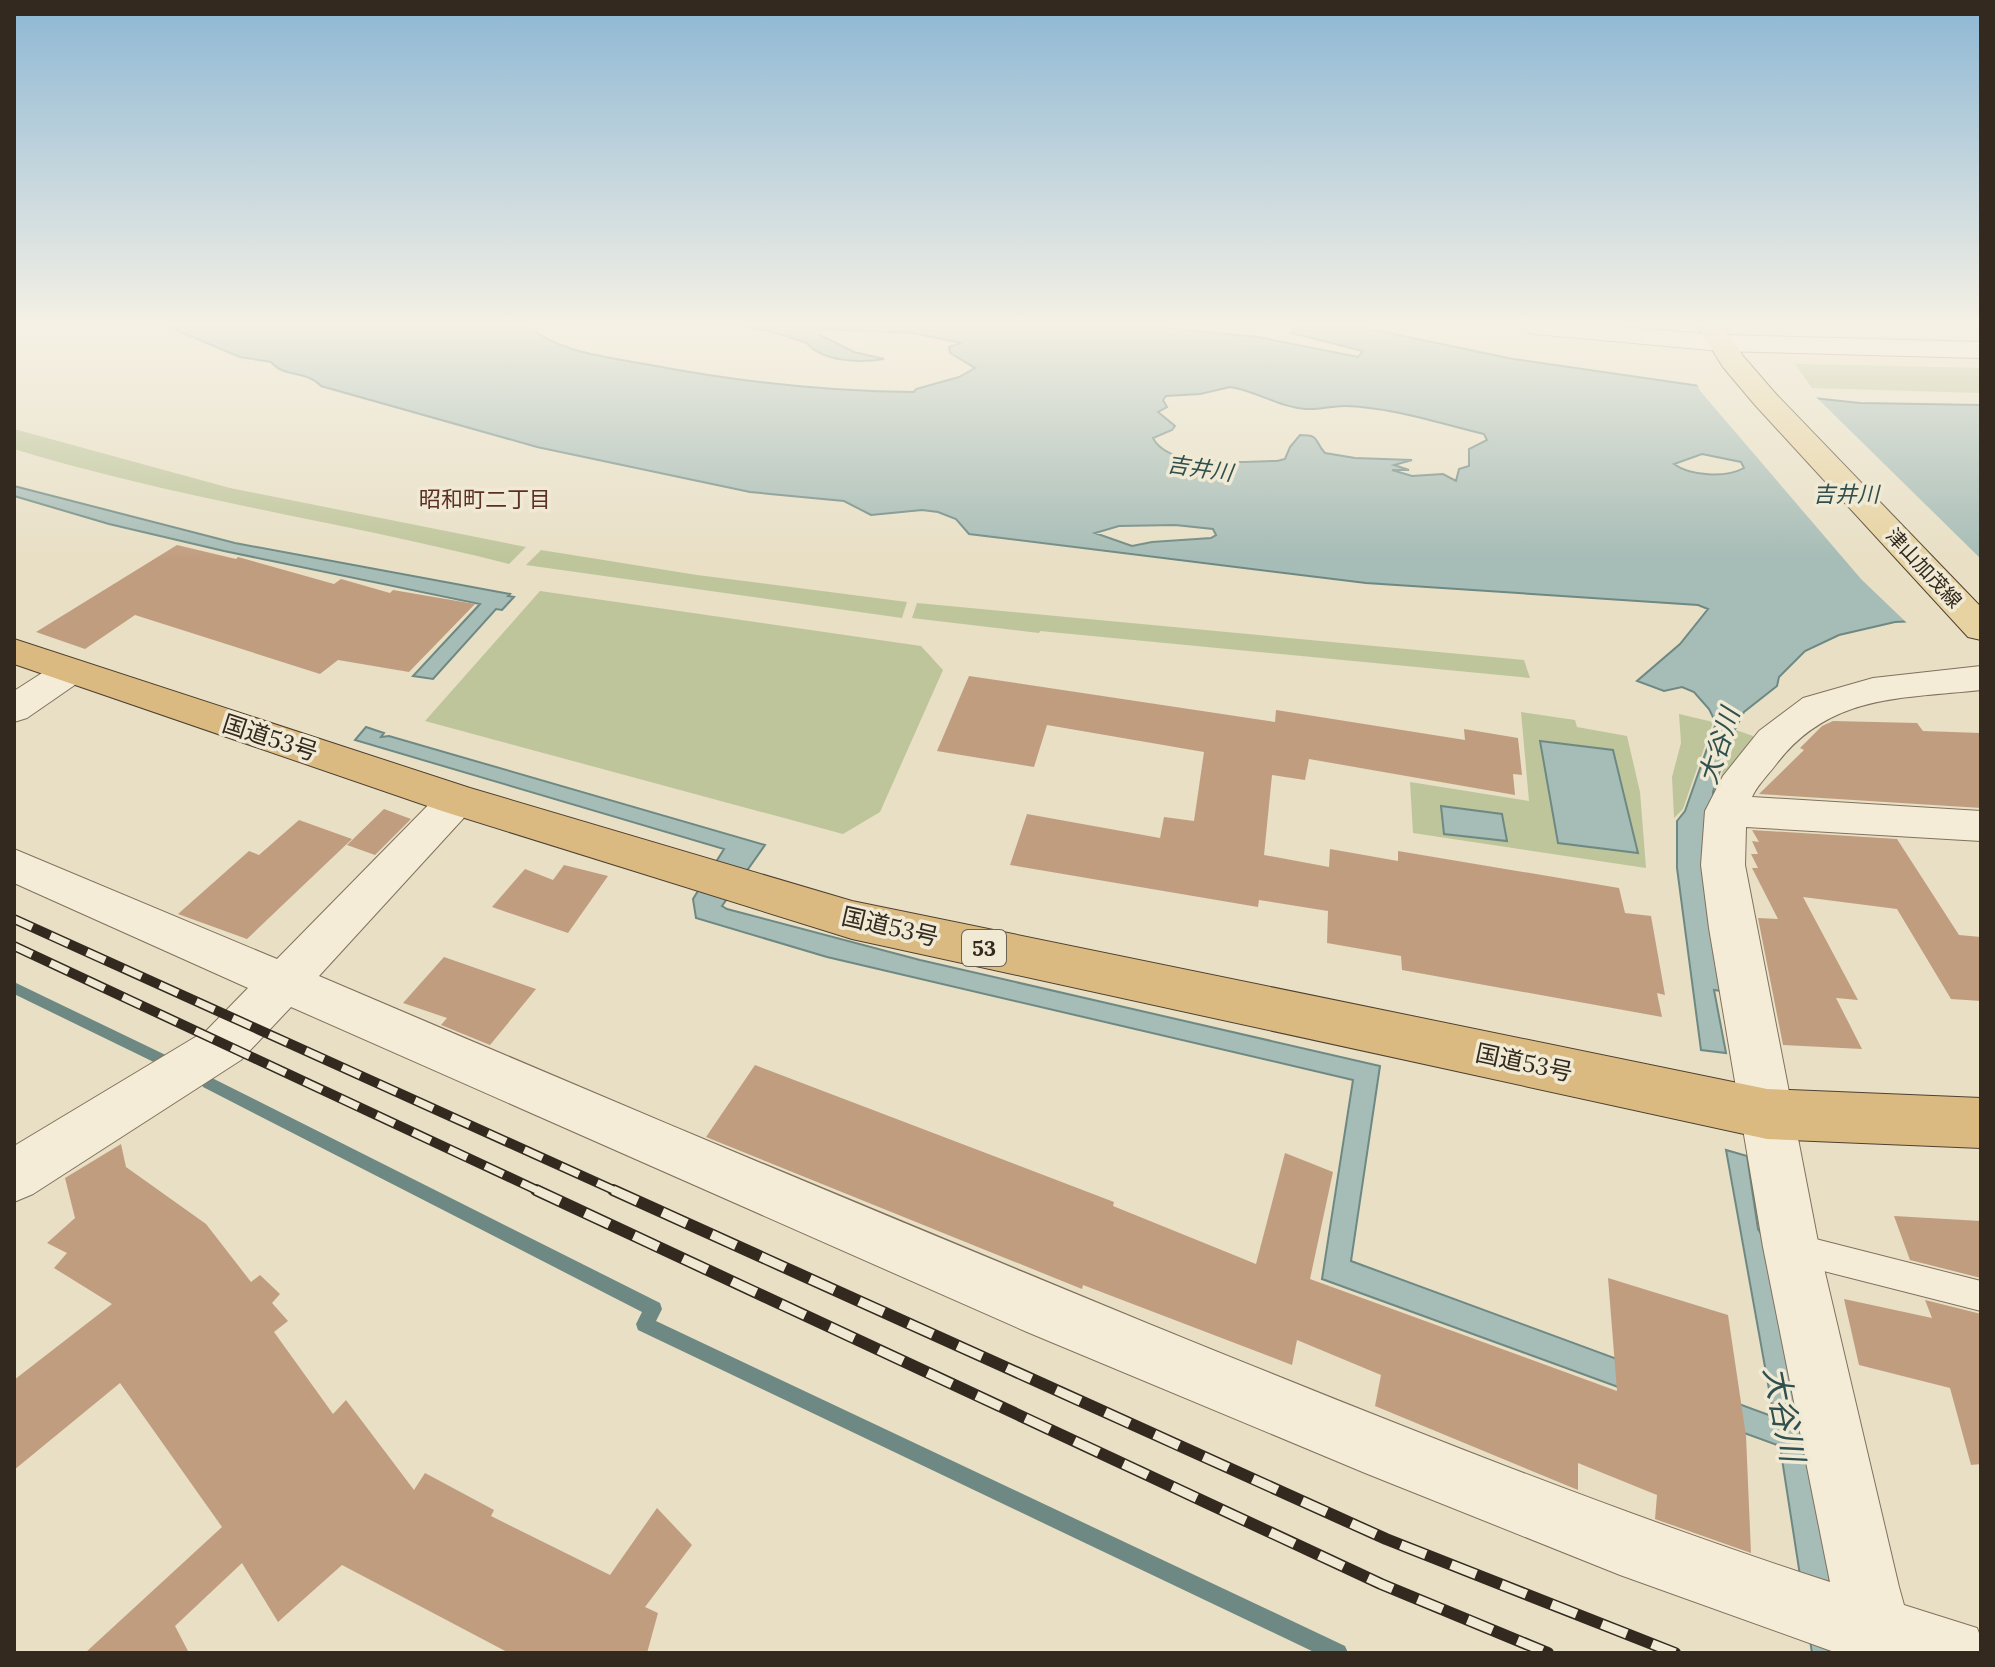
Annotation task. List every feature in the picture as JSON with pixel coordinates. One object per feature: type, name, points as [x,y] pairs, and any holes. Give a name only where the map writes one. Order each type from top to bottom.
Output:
[{"type":"highway","name":"国道53号","points":[[14,651],[457,800],[852,920],[1767,1114],[1981,1123]]},
{"type":"main road","name":"津山加茂線","points":[[1770,405],[1981,629]]},
{"type":"street","points":[[14,709],[69,672]]},
{"type":"street","points":[[1868,1629],[1865,1587],[1791,1247],[1732,928],[1723,865],[1726,811],[1737,786],[1773,740],[1816,707],[1873,690],[1981,678]]},
{"type":"street","points":[[14,1176],[224,1045],[457,800]]},
{"type":"street","points":[[1726,811],[1981,826]]},
{"type":"street","points":[[14,865],[928,1262],[1453,1478],[1794,1606],[1952,1653]]},
{"type":"lane","points":[[1791,1247],[1981,1296]]},
{"type":"green space","points":[[14,429],[230,488],[526,547],[509,564],[137,482],[14,449]]},
{"type":"green space","points":[[541,550],[697,575],[907,602],[902,618],[526,565]]},
{"type":"green space","points":[[540,591],[921,646],[943,670],[880,812],[843,834],[425,721]]},
{"type":"green space","points":[[917,603],[1524,660],[1530,678],[1039,633],[912,618]]},
{"type":"green space","points":[[1521,712],[1575,720],[1577,727],[1627,736],[1640,792],[1646,868],[1413,833],[1410,782],[1529,801]]},
{"type":"green space","points":[[1679,714],[1713,722],[1683,809],[1674,818],[1672,777],[1681,743]]},
{"type":"green space","points":[[1736,730],[1753,736],[1755,744],[1716,792]]},
{"type":"water","points":[[388,405],[1166,405],[1167,407],[1158,412],[1175,426],[1153,438],[1162,448],[1175,455],[1209,462],[1277,461],[1285,459],[1300,435],[1307,435],[1314,437],[1325,453],[1355,458],[1412,460],[1394,465],[1409,470],[1392,470],[1412,476],[1443,474],[1456,481],[1459,469],[1469,466],[1469,449],[1487,440],[1484,434],[1397,412],[1362,407],[1311,409],[1286,405],[1981,405],[1981,618],[1895,622],[1839,635],[1805,651],[1779,677],[1777,686],[1744,712],[1731,737],[1713,792],[1729,992],[1714,990],[1726,1053],[1701,1050],[1677,868],[1677,821],[1685,811],[1716,723],[1694,692],[1682,687],[1664,691],[1637,681],[1680,644],[1708,609],[1698,605],[1366,583],[969,534],[956,519],[938,512],[922,510],[871,515],[844,501],[750,492],[537,447]],"holes":[[[1702,454],[1741,462],[1744,468],[1708,474],[1689,471],[1674,464]],[[1175,525],[1213,529],[1216,535],[1132,546],[1095,533],[1119,526]]]},
{"type":"water","points":[[14,486],[235,543],[514,597],[502,610],[496,609],[433,679],[413,676],[480,604],[109,524],[14,496]]},
{"type":"water","name":"大谷川","points":[[366,727],[384,733],[381,737],[389,736],[765,845],[722,906],[727,909],[920,960],[1380,1066],[1351,1261],[1774,1417],[1726,1150],[1747,1156],[1758,1229],[1761,1234],[1773,1238],[1854,1653],[1812,1653],[1780,1446],[1322,1279],[1353,1080],[827,957],[696,918],[693,899],[724,849],[355,740]]},
{"type":"water","points":[[1540,741],[1613,750],[1638,853],[1558,843]]},
{"type":"water","points":[[1441,806],[1502,814],[1507,841],[1444,834]]},
{"type":"pier","points":[[1712,405],[1824,405],[1981,559],[1981,622],[1910,626],[1861,579]]},
{"type":"building","points":[[177,545],[238,557],[334,584],[341,579],[390,593],[393,590],[475,604],[409,672],[338,660],[320,674],[135,615],[85,649],[36,632]]},
{"type":"building","points":[[969,676],[1275,722],[1276,710],[1465,740],[1464,729],[1518,738],[1522,775],[1513,774],[1515,795],[1309,759],[1305,780],[1272,775],[1264,855],[1329,867],[1330,849],[1398,861],[1398,851],[1619,888],[1625,913],[1651,916],[1665,995],[1657,993],[1662,1017],[1402,970],[1401,956],[1327,943],[1328,911],[1259,900],[1258,907],[1010,865],[1027,814],[1160,838],[1164,817],[1194,821],[1204,752],[1047,725],[1034,767],[937,751]]},
{"type":"building","points":[[1833,721],[1917,723],[1923,731],[1981,733],[1981,808],[1759,794],[1804,750],[1800,748],[1822,726]]},
{"type":"building","points":[[384,809],[411,819],[375,855],[347,845]]},
{"type":"building","points":[[299,820],[352,839],[247,939],[178,914],[249,851],[259,855]]},
{"type":"building","points":[[1752,830],[1897,839],[1959,935],[1981,937],[1981,1001],[1951,999],[1897,909],[1803,897],[1858,1000],[1836,998],[1862,1049],[1783,1045],[1758,918],[1778,919],[1752,868],[1758,868],[1751,854],[1758,854],[1752,841],[1759,842]]},
{"type":"building","points":[[564,865],[608,876],[568,933],[492,907],[525,869],[553,880]]},
{"type":"building","points":[[444,957],[536,989],[490,1045],[441,1025],[447,1018],[403,1003]]},
{"type":"building","points":[[755,1065],[1114,1202],[1113,1206],[1256,1264],[1285,1153],[1333,1172],[1310,1279],[1617,1391],[1608,1278],[1728,1315],[1746,1436],[1751,1553],[1655,1519],[1657,1495],[1578,1463],[1578,1490],[1375,1406],[1381,1375],[1297,1340],[1292,1365],[1083,1285],[1082,1289],[706,1137]]},
{"type":"building","points":[[121,1144],[126,1167],[206,1224],[251,1282],[260,1275],[280,1294],[272,1303],[288,1321],[274,1332],[333,1414],[346,1400],[414,1490],[425,1473],[494,1510],[491,1516],[610,1575],[657,1508],[692,1545],[645,1607],[658,1613],[647,1653],[509,1653],[342,1565],[278,1622],[242,1563],[175,1626],[189,1653],[85,1653],[222,1527],[120,1383],[14,1470],[14,1380],[112,1304],[54,1268],[67,1253],[47,1243],[75,1218],[65,1178]]},
{"type":"building","points":[[1894,1216],[1981,1221],[1981,1278],[1910,1260]]},
{"type":"building","points":[[1844,1299],[1932,1318],[1925,1300],[1981,1314],[1981,1464],[1971,1465],[1950,1388],[1859,1365]]},
{"type":"waterway","points":[[14,988],[171,1064]]},
{"type":"waterway","points":[[208,1082],[654,1309],[644,1324],[1338,1653]]},
{"type":"railway","points":[[14,919],[618,1192]]},
{"type":"railway","points":[[14,946],[541,1192]]},
{"type":"railway","points":[[536,1190],[1381,1584],[1548,1653]]},
{"type":"railway","points":[[613,1190],[1386,1539],[1675,1653]]},
{"type":"district","name":"昭和町二丁目","points":[[485,499]]},
{"type":"water label","name":"吉井川","points":[[1200,468]]},
{"type":"water label","name":"吉井川","points":[[1846,494]]}]
